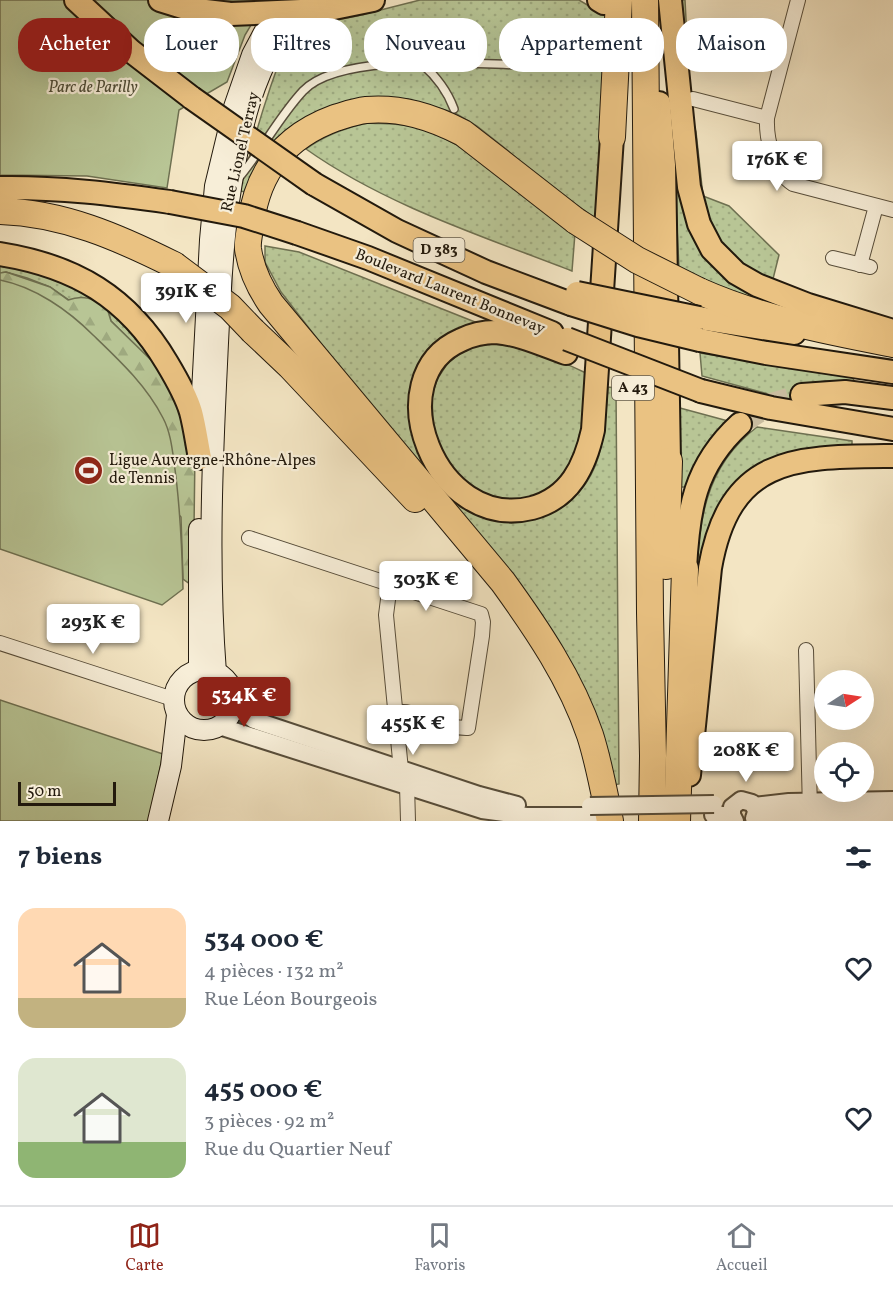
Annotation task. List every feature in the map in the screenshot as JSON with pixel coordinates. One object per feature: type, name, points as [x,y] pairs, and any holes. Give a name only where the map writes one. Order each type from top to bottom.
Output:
[{"type":"highway","name":"Boulevard Laurent Bonnevay","points":[[76,0],[131,51],[192,98],[314,183],[397,231],[486,272],[571,298],[638,325],[766,353],[893,372]]},
{"type":"highway","points":[[160,0],[189,9],[231,14],[324,10],[373,0]]},
{"type":"highway","name":"A 43","points":[[645,0],[652,821]]},
{"type":"highway","points":[[670,0],[689,187],[699,224],[712,249],[736,273],[757,285],[808,305],[893,331]]},
{"type":"highway","points":[[566,346],[495,332],[467,337],[456,342],[445,350],[431,366],[424,381],[421,396],[425,437],[442,474],[463,495],[488,507],[511,511],[526,509],[548,501],[563,490],[582,468],[588,452],[593,430],[612,137],[613,1]]},
{"type":"highway","name":"A 43","points":[[613,1],[636,821]]},
{"type":"highway","points":[[658,821],[669,461],[664,165],[659,103]]},
{"type":"highway","points":[[599,807],[590,735],[551,653],[528,616],[503,582],[260,288],[248,249],[254,200],[263,178],[277,156],[292,140],[317,124],[364,110],[390,109],[416,113],[442,122],[463,133],[576,221],[637,260],[699,291],[737,307],[805,327],[893,346]]},
{"type":"highway","name":"Boulevard Laurent Bonnevay","points":[[0,188],[101,192],[244,216],[368,258],[566,346],[701,394],[893,429]]},
{"type":"highway","points":[[0,211],[54,218],[93,228],[135,245],[174,265],[230,307],[298,374],[456,544],[520,621],[561,688],[599,807]]},
{"type":"highway","points":[[0,254],[48,264],[67,272],[92,285],[118,303],[140,324],[176,377],[191,412],[200,458]]},
{"type":"highway","points":[[571,298],[893,346]]},
{"type":"highway","points":[[802,395],[845,392],[893,398]]},
{"type":"highway","points":[[677,821],[687,532],[696,488],[704,469],[714,452],[740,424]]},
{"type":"highway","points":[[682,821],[686,802],[712,553],[725,517],[735,499],[763,475],[792,462],[815,458],[893,456]]},
{"type":"main road","name":"Rue Lionel Terray","points":[[208,671],[200,458],[210,240],[215,186],[234,107],[252,55],[281,0]]},
{"type":"main road","name":"Rue Lionel Terray","points":[[208,671],[212,627],[212,485],[223,242],[230,188],[251,100],[265,60],[297,0]]},
{"type":"main road","points":[[158,821],[171,766],[176,689],[181,680],[189,674],[208,671],[225,678],[234,696],[231,714],[219,726],[209,730],[199,730],[189,726],[175,707]]},
{"type":"main road","points":[[171,766],[199,730]]},
{"type":"street","points":[[798,0],[767,118],[767,129],[777,165],[782,176],[793,184],[893,210]]},
{"type":"street","points":[[693,99],[767,118]]},
{"type":"street","points":[[833,258],[865,266],[876,206]]},
{"type":"street","points":[[249,538],[481,614],[483,622],[468,728],[458,728],[408,711],[395,712]]},
{"type":"street","points":[[390,584],[386,615],[408,821]]},
{"type":"street","points":[[0,643],[175,707]]},
{"type":"street","points":[[807,650],[810,809]]},
{"type":"street","points":[[233,705],[254,720],[482,810],[525,816],[599,807],[714,809],[734,813],[745,800],[753,815],[893,800]]},
{"type":"street","points":[[219,726],[404,778]]},
{"type":"street","points":[[810,809],[893,815]]},
{"type":"lane","points":[[230,188],[253,162],[304,90],[322,78],[342,70],[364,66]]},
{"type":"lane","points":[[432,72],[449,94],[454,109]]},
{"type":"green space","name":"Parc de Parilly","points":[[0,0],[266,0],[255,18],[251,18],[251,25],[239,51],[239,18],[144,18],[144,72],[231,72],[227,82],[179,110],[167,188],[87,176],[0,175]]},
{"type":"green space","points":[[420,0],[579,0],[606,16],[606,18],[499,18],[499,72],[604,72],[597,219],[543,182],[477,126],[455,113],[408,99],[361,100],[245,192],[240,191],[276,72],[352,72],[352,18],[346,18]]},
{"type":"green space","points":[[674,0],[685,0],[686,18],[676,18]]},
{"type":"green space","points":[[683,72],[689,72],[691,115],[696,132],[703,196],[729,206],[779,255],[772,283],[754,274],[725,250],[702,215]]},
{"type":"green space","points":[[368,123],[400,124],[440,136],[501,174],[575,233],[572,271],[469,232],[401,203],[336,169],[306,149],[335,133]]},
{"type":"green space","points":[[674,167],[679,167],[708,254],[848,326],[724,290],[679,268]]},
{"type":"green space","points":[[265,246],[299,252],[485,326],[419,371],[414,377],[410,394],[411,412],[419,450],[431,474],[451,498],[477,514],[494,520],[528,520],[560,508],[574,497],[586,483],[597,461],[605,424],[608,387],[616,388],[619,784],[614,785],[604,756],[405,452],[281,292],[265,262]]},
{"type":"green space","points":[[0,265],[49,276],[103,302],[133,328],[153,362],[111,321],[107,308],[69,300],[50,287],[27,278],[6,272],[0,273]]},
{"type":"green space","points":[[6,272],[50,287],[68,300],[84,298],[107,308],[111,321],[153,362],[170,374],[195,452],[194,529],[190,584],[183,579],[181,517],[0,320],[0,273]]},
{"type":"green space","name":"Ligue Auvergne-Rhône-Alpes de Tennis","points":[[0,280],[38,294],[73,317],[131,374],[149,395],[163,418],[170,439],[176,478],[183,589],[162,605],[0,549]]},
{"type":"green space","points":[[492,344],[517,347],[541,354],[588,374],[584,433],[571,470],[545,493],[514,503],[482,495],[455,475],[436,438],[433,424],[432,393],[447,364],[471,347]]},
{"type":"green space","points":[[700,353],[854,377],[853,382],[826,381],[795,385],[807,402],[805,404],[702,376]]},
{"type":"green space","points":[[680,408],[728,421],[687,487],[678,487]]},
{"type":"green space","points":[[757,427],[852,441],[852,448],[744,482],[696,586],[699,540],[707,498],[725,460]]},
{"type":"green space","points":[[0,700],[163,754],[149,821],[0,821]]},
{"type":"tunnel","points":[[740,424],[771,404],[802,395]]},
{"type":"place","name":"Ligue Auvergne-Rhône-Alpes de Tennis","points":[[88,470]]}]
